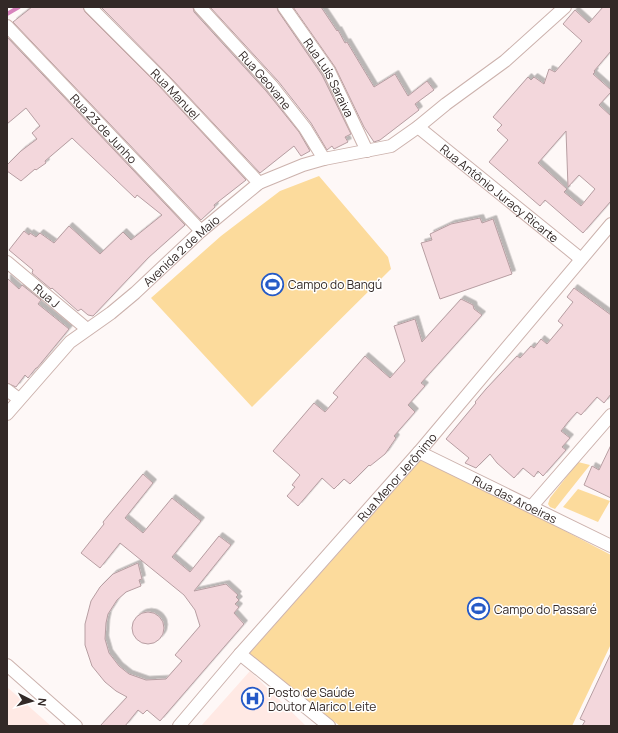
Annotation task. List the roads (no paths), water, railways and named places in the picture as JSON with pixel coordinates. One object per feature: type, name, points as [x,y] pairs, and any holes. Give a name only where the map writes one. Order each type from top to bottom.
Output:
[{"type":"street","name":"Rua Manuel","points":[[90,7],[165,82],[258,183]]},
{"type":"street","name":"Rua Geovane","points":[[200,7],[272,86],[305,128],[324,159]]},
{"type":"street","name":"Rua Luís Saraiva","points":[[284,7],[316,50],[329,71],[367,152]]},
{"type":"street","points":[[418,127],[446,104],[505,62],[565,7]]},
{"type":"street","name":"Rua 23 de Junho","points":[[7,26],[201,231]]},
{"type":"street","name":"Avenida 2 de Maio","points":[[7,414],[70,342],[111,313],[201,231],[258,183],[303,165],[324,159],[367,152],[391,146],[418,127]]},
{"type":"street","name":"Rua Antônio Juracy Ricarte","points":[[418,127],[581,259]]},
{"type":"street","name":"Rua Menor Jerônimo","points":[[179,726],[240,654],[419,452],[611,224]]},
{"type":"street","name":"Rua J","points":[[7,262],[87,329]]},
{"type":"street","points":[[7,390],[19,399]]},
{"type":"street","points":[[532,506],[611,415]]},
{"type":"street","name":"Rua das Aroeiras","points":[[419,452],[611,546]]},
{"type":"street","points":[[240,654],[329,726]]},
{"type":"street","points":[[7,665],[76,726]]},
{"type":"waterway","points":[[7,14],[19,7]]},
{"type":"place","name":"Campo do Bangú","points":[[272,284]]},
{"type":"place","name":"Campo do Passaré","points":[[479,609]]},
{"type":"place","name":"Posto de Saúde Doutor Alarico Leite","points":[[252,699]]}]
